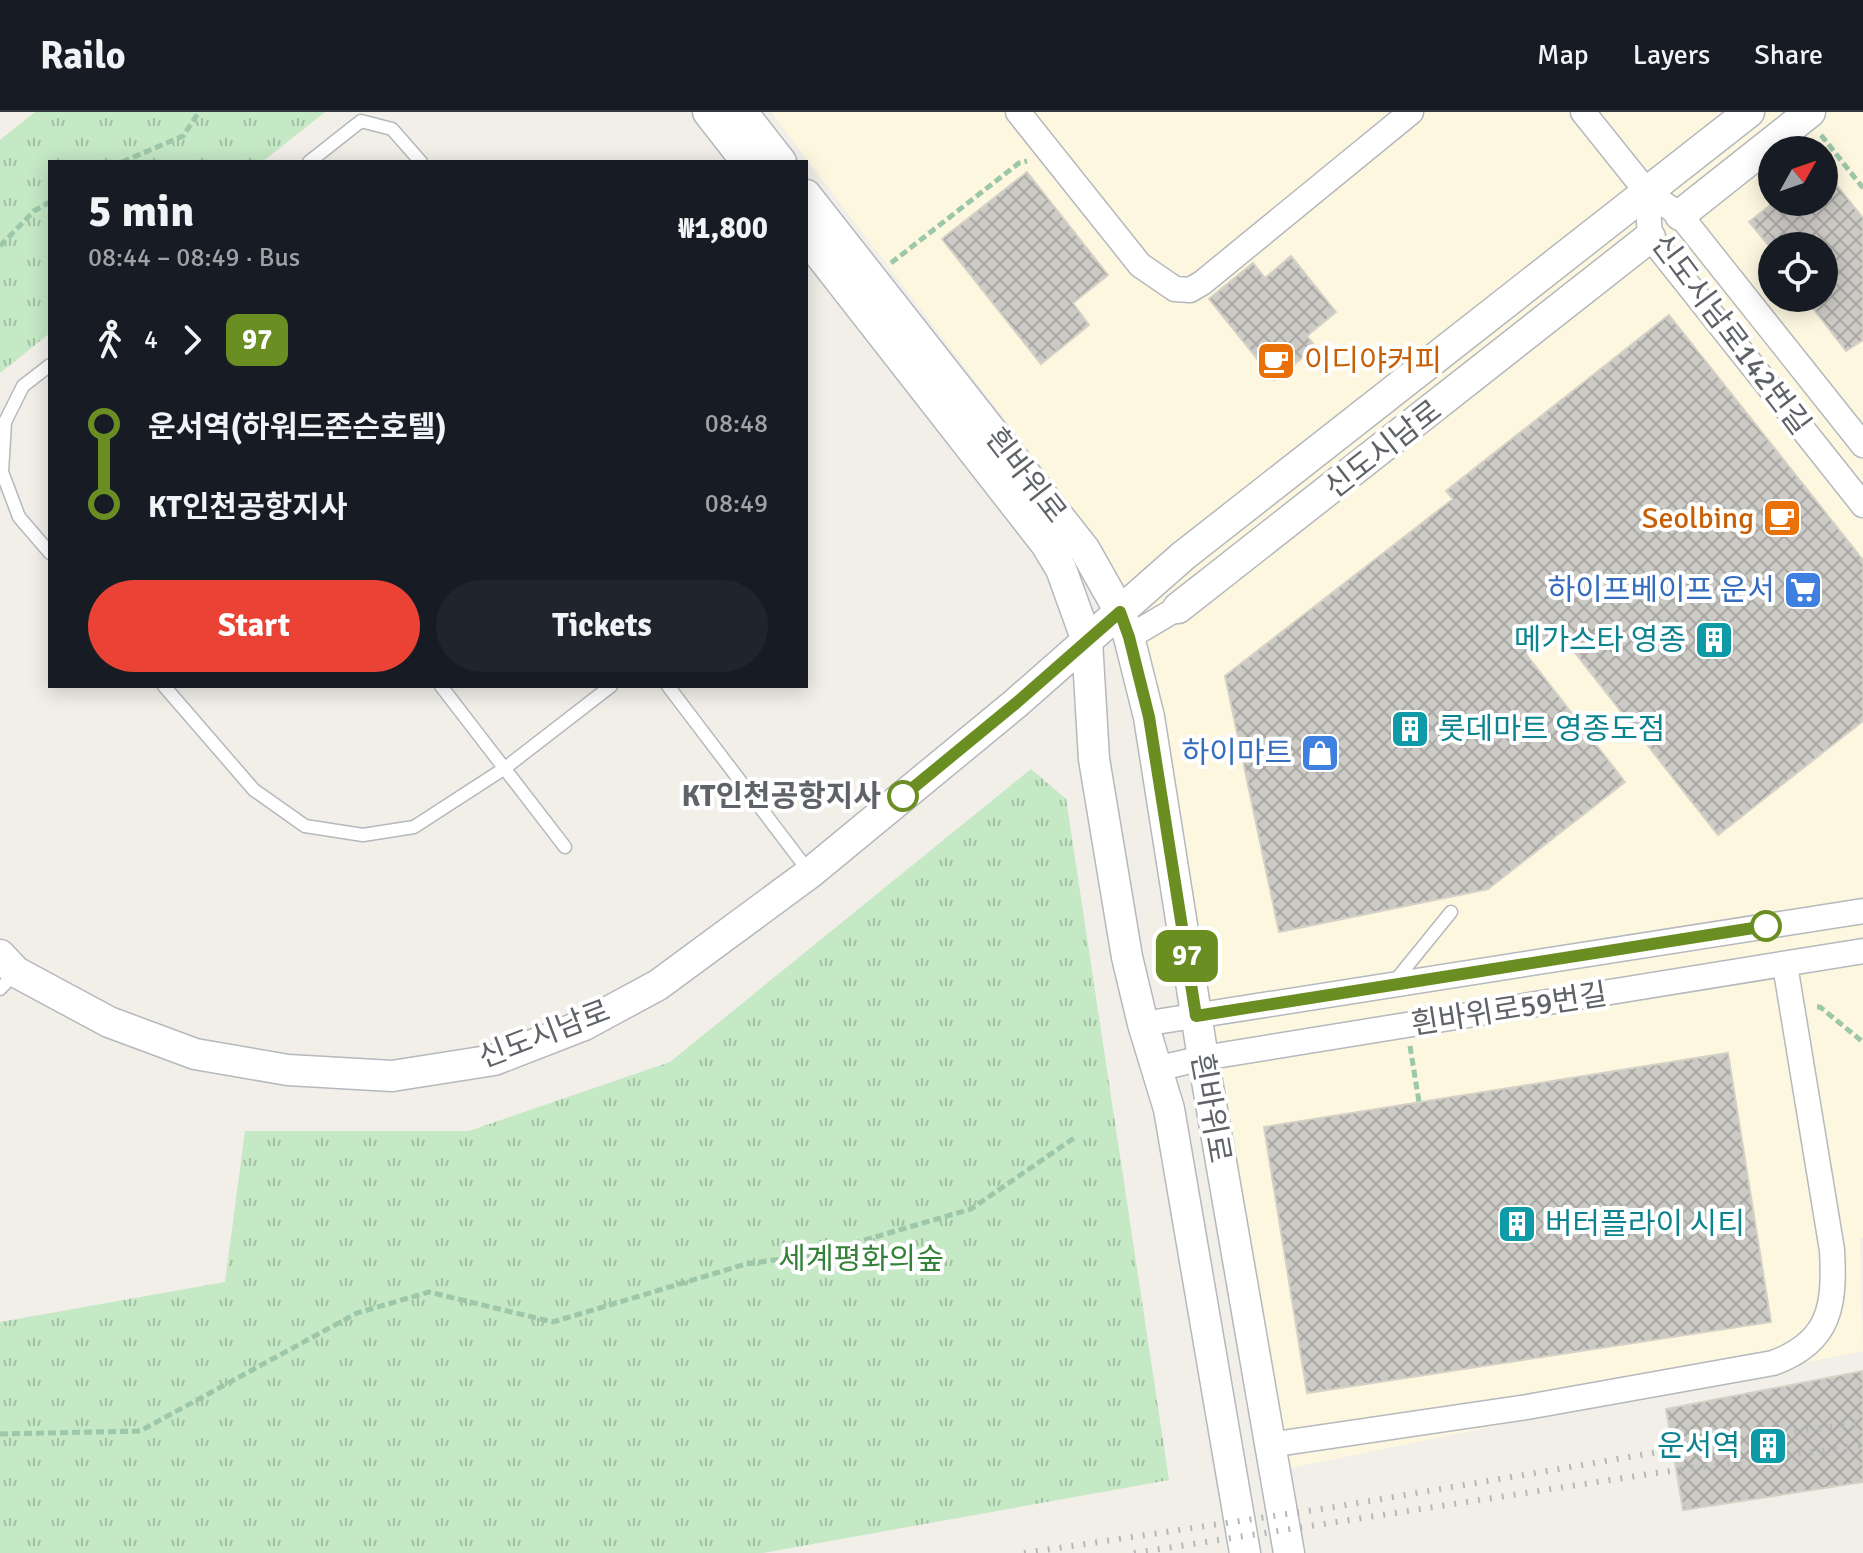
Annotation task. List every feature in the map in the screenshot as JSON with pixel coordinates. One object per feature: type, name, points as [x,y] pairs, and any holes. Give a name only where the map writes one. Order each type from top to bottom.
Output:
[{"type":"street","points":[[708,112],[745,160]]},
{"type":"street","points":[[742,112],[779,160]]},
{"type":"street","points":[[1018,112],[1140,265],[1175,289],[1190,290],[1411,112]]},
{"type":"street","points":[[1583,112],[1647,192]]},
{"type":"street","name":"신도시남로","points":[[5,972],[109,1022],[195,1054],[288,1070],[392,1076],[494,1060],[584,1025],[658,985],[810,873],[1015,704],[1125,624],[1183,556],[1749,112]]},
{"type":"street","name":"신도시남로","points":[[1125,624],[1178,608],[1808,114]]},
{"type":"street","name":"신도시남로142번길","points":[[1647,192],[1680,215],[1863,445]]},
{"type":"street","name":"신도시남로142번길","points":[[1647,192],[1650,237],[1863,505]]},
{"type":"street","name":"흰바위로","points":[[808,198],[1085,550],[1125,624],[1149,717],[1203,1058],[1289,1553]]},
{"type":"street","name":"흰바위로","points":[[808,240],[1046,544],[1061,569],[1089,650],[1094,759],[1127,957],[1143,1024],[1169,1109],[1245,1553]]},
{"type":"street","name":"흰바위로59번길","points":[[1143,1024],[1863,911]]},
{"type":"street","name":"흰바위로59번길","points":[[1156,1069],[1203,1058],[1863,951]]},
{"type":"street","points":[[1270,1445],[1513,1409],[1773,1363],[1793,1356],[1808,1344],[1821,1331],[1834,1292],[1832,1250],[1785,965]]},
{"type":"lane","points":[[312,160],[361,121],[392,129],[419,160]]},
{"type":"lane","points":[[48,367],[23,386],[5,422],[2,472],[19,517],[48,551]]},
{"type":"lane","points":[[166,688],[254,790],[305,826],[363,835],[414,827],[505,768],[608,688]]},
{"type":"lane","points":[[443,688],[565,847]]},
{"type":"lane","points":[[670,688],[810,873]]},
{"type":"lane","points":[[1393,984],[1451,912]]},
{"type":"path","points":[[127,160],[183,136],[199,112]]},
{"type":"path","points":[[1808,114],[1863,188]]},
{"type":"path","points":[[871,278],[1019,163],[1052,156]]},
{"type":"path","points":[[0,246],[34,211],[48,203]]},
{"type":"path","points":[[1791,1012],[1820,1007],[1863,1042]]},
{"type":"path","points":[[1406,1025],[1419,1102]]},
{"type":"path","points":[[0,1434],[140,1431],[357,1313],[429,1292],[553,1322],[746,1264],[817,1254],[971,1209],[1074,1138]]},
{"type":"shaded area","points":[[771,112],[1863,112],[1863,1238],[1860,1239],[1863,1351],[1261,1474],[1106,553]]},
{"type":"green space","points":[[35,112],[325,112],[265,160],[48,160],[48,335],[0,373],[0,140]]},
{"type":"green space","name":"세계평화의숲","points":[[1031,769],[1066,799],[1169,1480],[763,1553],[0,1553],[0,1322],[225,1282],[245,1131],[469,1131],[670,1062]]},
{"type":"building","points":[[1027,172],[1108,275],[1073,303],[1089,325],[1041,364],[942,239]]},
{"type":"building","points":[[1838,187],[1863,218],[1863,340],[1846,351],[1816,312],[1838,312],[1838,232],[1758,233],[1749,222],[1758,215],[1838,216]]},
{"type":"building","points":[[1291,256],[1336,312],[1307,336],[1316,347],[1274,380],[1209,299],[1253,263],[1265,278]]},
{"type":"building","points":[[1669,315],[1863,560],[1863,721],[1718,835],[1557,630],[1526,654],[1625,782],[1488,889],[1279,932],[1225,676],[1453,499],[1446,491]]},
{"type":"building","name":"버터플라이 시티","points":[[1728,1053],[1771,1322],[1307,1393],[1264,1127]]},
{"type":"building","name":"운서역","points":[[1863,1371],[1863,1482],[1683,1510],[1666,1409]]},
{"type":"railway","points":[[1024,1553],[1328,1508],[1653,1453],[1863,1422]]},
{"type":"railway","points":[[1134,1553],[1656,1473],[1863,1445]]},
{"type":"bus line","name":"97","points":[[903,796],[1120,612],[1149,717],[1196,1016],[1766,926]]},
{"type":"place","name":"이디야커피","points":[[1276,361]]},
{"type":"place","name":"Seolbing","points":[[1782,518]]},
{"type":"place","name":"하이프베이프 운서","points":[[1803,590]]},
{"type":"place","name":"메가스타 영종","points":[[1714,640]]},
{"type":"place","name":"롯데마트 영종도점","points":[[1410,729]]},
{"type":"place","name":"하이마트","points":[[1320,753]]},
{"type":"place","name":"KT인천공항지사","points":[[903,796]]},
{"type":"place","name":"버터플라이 시티","points":[[1517,1224]]},
{"type":"place","name":"운서역","points":[[1768,1446]]}]
